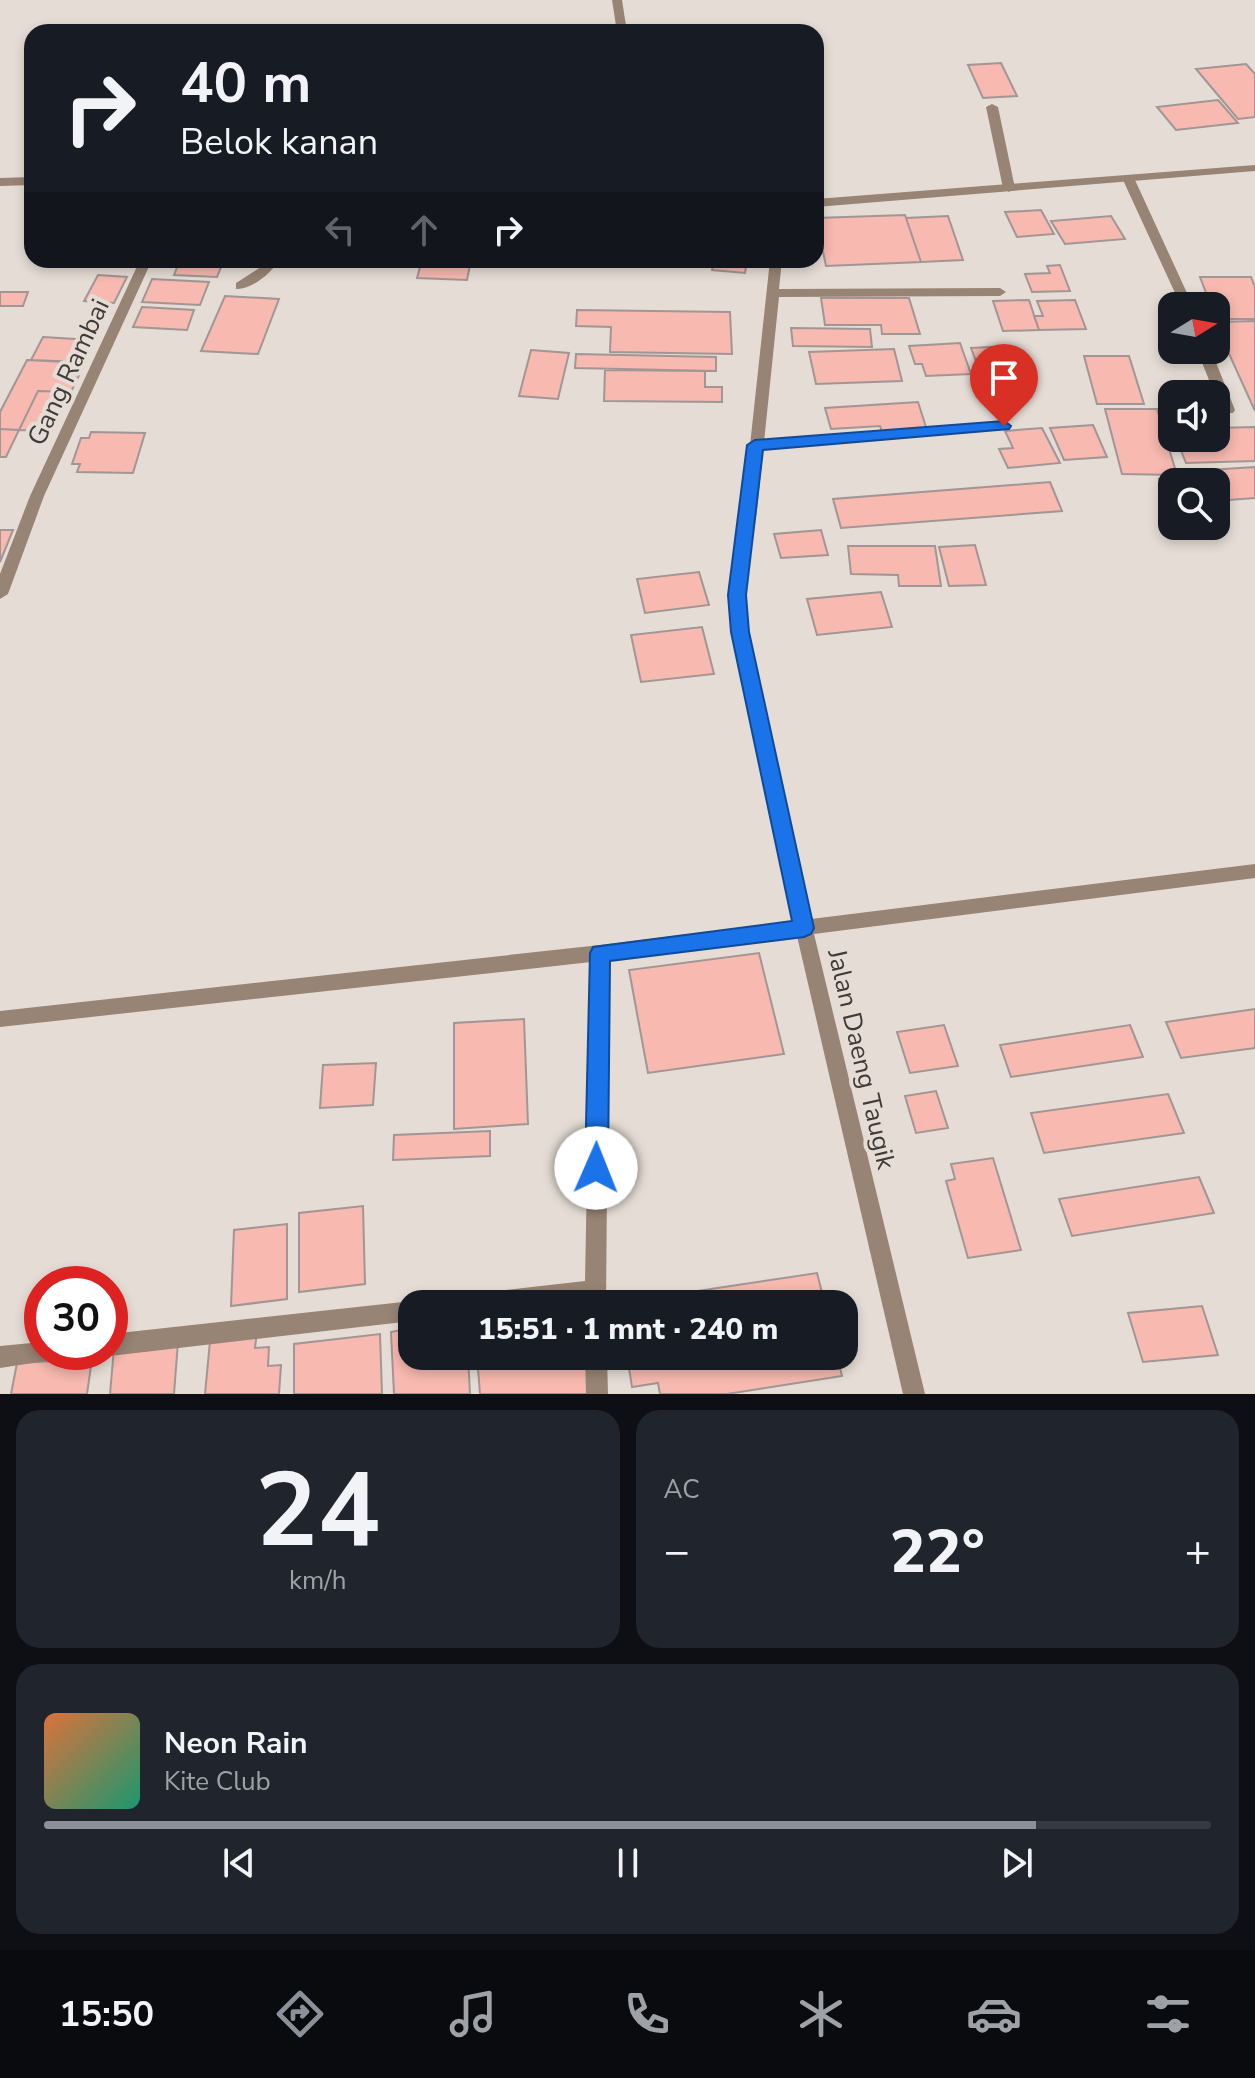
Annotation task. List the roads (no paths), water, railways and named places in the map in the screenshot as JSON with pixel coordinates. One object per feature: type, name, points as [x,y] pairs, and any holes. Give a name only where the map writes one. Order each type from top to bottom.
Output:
[{"type":"street","points":[[617,0],[621,24]]},
{"type":"street","points":[[992,107],[1009,188]]},
{"type":"street","points":[[824,202],[1255,168]]},
{"type":"street","points":[[1129,180],[1181,292]]},
{"type":"street","points":[[0,196],[4,182],[24,181]]},
{"type":"street","name":"Gang Rambai","points":[[0,594],[37,496],[142,268]]},
{"type":"street","points":[[240,286],[267,268]]},
{"type":"street","name":"Jalan Daeng Taugik","points":[[775,268],[737,595],[740,632],[804,928],[914,1394]]},
{"type":"street","points":[[773,293],[1000,292]]},
{"type":"street","points":[[755,445],[1004,426]]},
{"type":"street","points":[[0,1019],[600,953],[1255,871]]},
{"type":"street","points":[[594,1290],[600,953]]},
{"type":"street","points":[[128,1343],[398,1313]]},
{"type":"street","points":[[0,1357],[24,1354]]},
{"type":"street","points":[[596,1370],[597,1394]]}]
